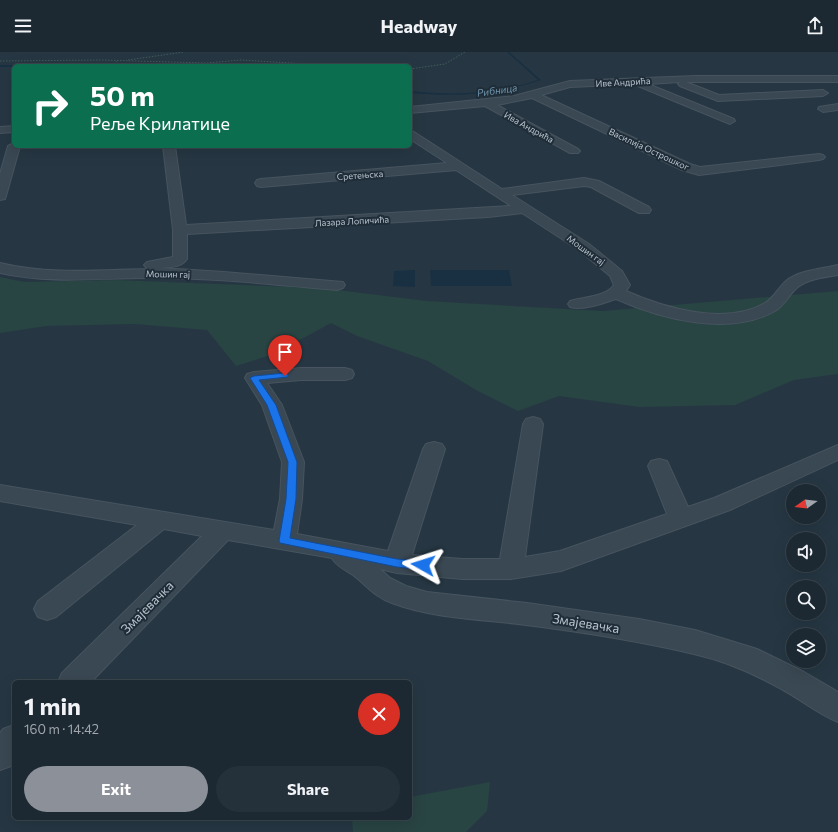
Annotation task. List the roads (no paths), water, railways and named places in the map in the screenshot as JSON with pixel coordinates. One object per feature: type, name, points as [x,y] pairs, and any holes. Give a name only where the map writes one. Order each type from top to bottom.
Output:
[{"type":"street","name":"Иве Андрића","points":[[412,110],[513,100],[533,95],[552,87],[570,84],[672,80],[838,79]]},
{"type":"street","points":[[672,80],[718,98],[831,93]]},
{"type":"street","points":[[774,80],[801,94]]},
{"type":"street","points":[[633,81],[730,121]]},
{"type":"street","name":"Василија Острошког","points":[[533,95],[699,171],[819,157]]},
{"type":"street","name":"Ива Андрића","points":[[485,102],[574,151]]},
{"type":"street","points":[[823,109],[838,108]]},
{"type":"street","points":[[0,130],[12,129]]},
{"type":"street","name":"Мошин гај","points":[[412,135],[524,210],[584,247],[617,274],[622,285],[616,293]]},
{"type":"street","points":[[0,196],[13,148]]},
{"type":"street","points":[[54,276],[176,262],[180,259],[180,230],[169,148]]},
{"type":"street","name":"Сретењска","points":[[261,183],[459,166]]},
{"type":"street","points":[[500,193],[584,182],[595,184],[644,210]]},
{"type":"street","name":"Лазара Лопичића","points":[[180,230],[524,210]]},
{"type":"street","name":"Мошин гај","points":[[0,268],[31,275],[92,277],[164,274],[337,285]]},
{"type":"street","points":[[576,304],[597,300],[616,293],[652,308],[707,317],[727,318],[765,310],[778,303],[793,283],[813,275],[838,270]]},
{"type":"street","points":[[284,541],[291,499],[292,462],[272,405],[254,378],[301,374],[345,374]]},
{"type":"street","points":[[511,569],[533,424]]},
{"type":"street","points":[[397,563],[434,449]]},
{"type":"street","name":"Змајевачка","points":[[0,493],[334,549],[397,563],[462,569],[511,569],[561,560],[681,519],[722,504],[838,452]]},
{"type":"street","points":[[658,466],[681,519]]},
{"type":"street","points":[[47,609],[159,520]]},
{"type":"street","name":"Змајевачка","points":[[74,680],[222,531]]},
{"type":"street","name":"Змајевачка","points":[[334,549],[362,568],[381,585],[399,595],[427,603],[527,614],[639,631],[695,642],[747,658],[794,681],[838,708]]},
{"type":"street","points":[[0,754],[12,742]]},
{"type":"water","points":[[415,270],[415,287],[393,286],[394,271]]},
{"type":"water","points":[[430,270],[509,270],[512,286],[431,286]]},
{"type":"waterway","name":"Рибница","points":[[412,92],[426,94],[476,94],[508,89],[540,80],[508,52]]},
{"type":"waterway","name":"Рибница","points":[[0,66],[12,66]]}]
